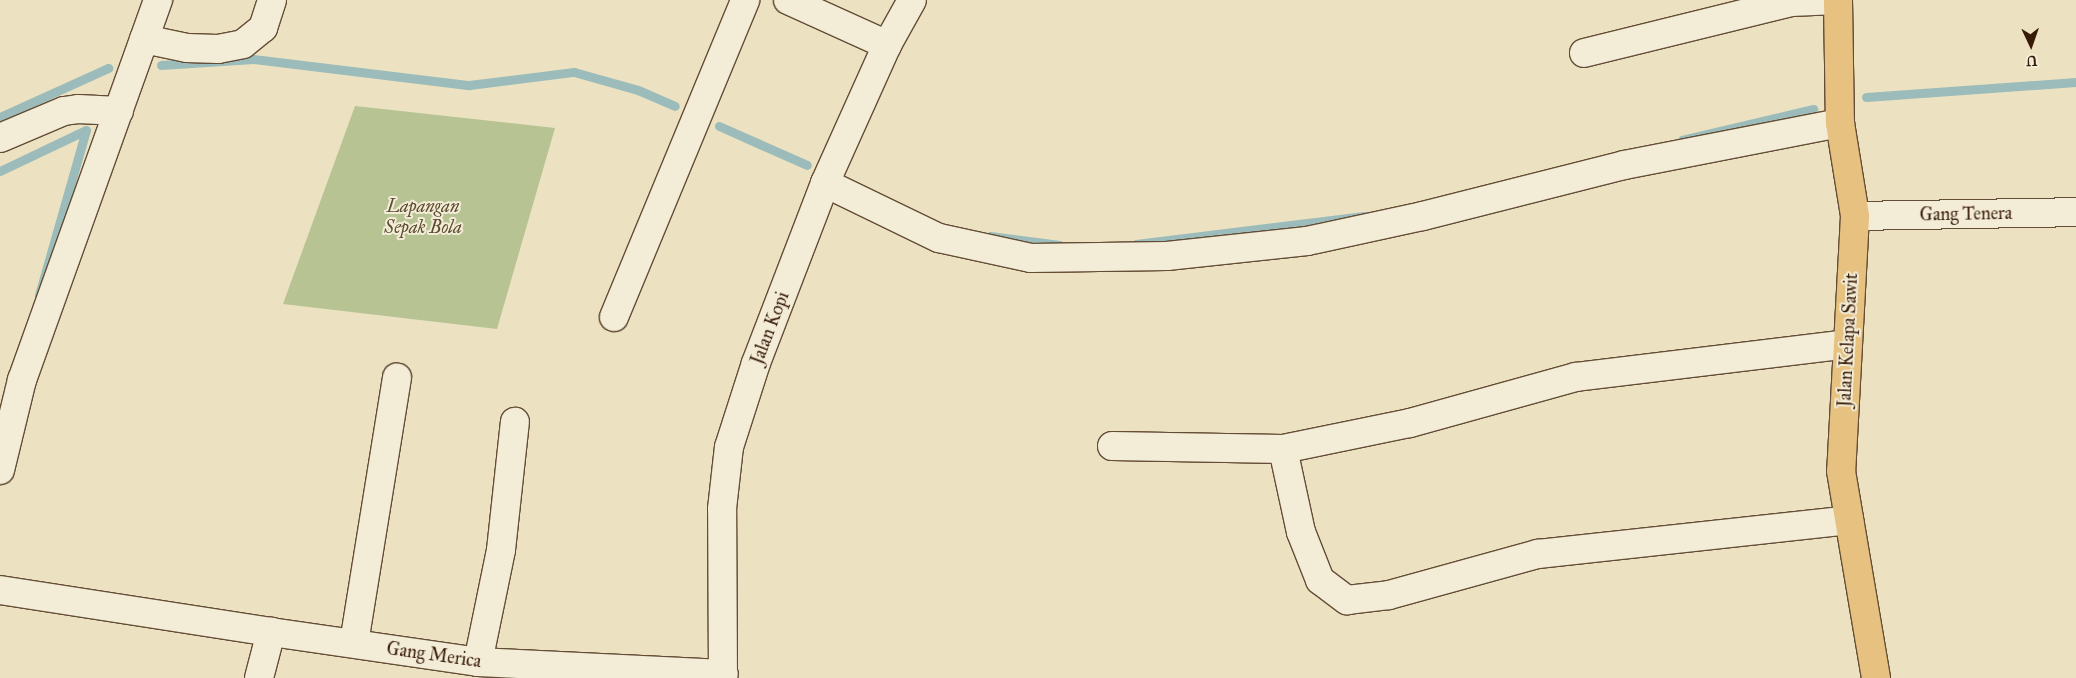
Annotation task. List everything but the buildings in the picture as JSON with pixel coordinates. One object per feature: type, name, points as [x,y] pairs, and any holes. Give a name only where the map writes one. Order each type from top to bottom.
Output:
[{"type":"main road","name":"Jalan Kelapa Sawit","points":[[1838,0],[1840,123],[1855,216],[1841,471],[1876,678]]},
{"type":"street","points":[[0,470],[22,380],[158,0]]},
{"type":"street","points":[[144,39],[210,49],[244,44],[262,28],[272,0]]},
{"type":"street","points":[[614,317],[745,0]]},
{"type":"street","points":[[788,0],[887,45]]},
{"type":"street","name":"Jalan Kopi","points":[[724,676],[722,509],[729,447],[756,363],[825,183],[887,45],[912,0]]},
{"type":"street","points":[[1584,53],[1791,2],[1838,0]]},
{"type":"street","points":[[0,138],[64,111],[78,108],[119,111]]},
{"type":"street","points":[[825,183],[939,238],[1031,258],[1167,256],[1307,240],[1424,216],[1624,165],[1840,123]]},
{"type":"street","name":"Gang Tenera","points":[[1855,216],[2076,212]]},
{"type":"street","points":[[1112,446],[1283,449],[1410,423],[1576,377],[1847,344]]},
{"type":"street","points":[[354,643],[397,377]]},
{"type":"street","points":[[478,662],[500,550],[515,422]]},
{"type":"street","points":[[1283,449],[1301,532],[1320,580],[1347,600],[1389,595],[1538,554],[1849,520]]},
{"type":"street","name":"Gang Merica","points":[[0,590],[478,662],[724,676]]},
{"type":"street","points":[[259,678],[271,632]]},
{"type":"green space","name":"Lapangan Sepak Bola","points":[[355,106],[555,128],[497,329],[283,304]]},
{"type":"waterway","points":[[161,65],[253,59],[469,85],[574,72],[638,90],[675,106]]},
{"type":"waterway","points":[[0,117],[108,68]]},
{"type":"waterway","points":[[1866,97],[2076,82]]},
{"type":"waterway","points":[[1682,140],[1813,109]]},
{"type":"waterway","points":[[719,126],[807,165]]},
{"type":"waterway","points":[[0,171],[86,130],[39,295]]},
{"type":"waterway","points":[[1136,244],[1364,216]]},
{"type":"waterway","points":[[990,236],[1059,245]]}]
